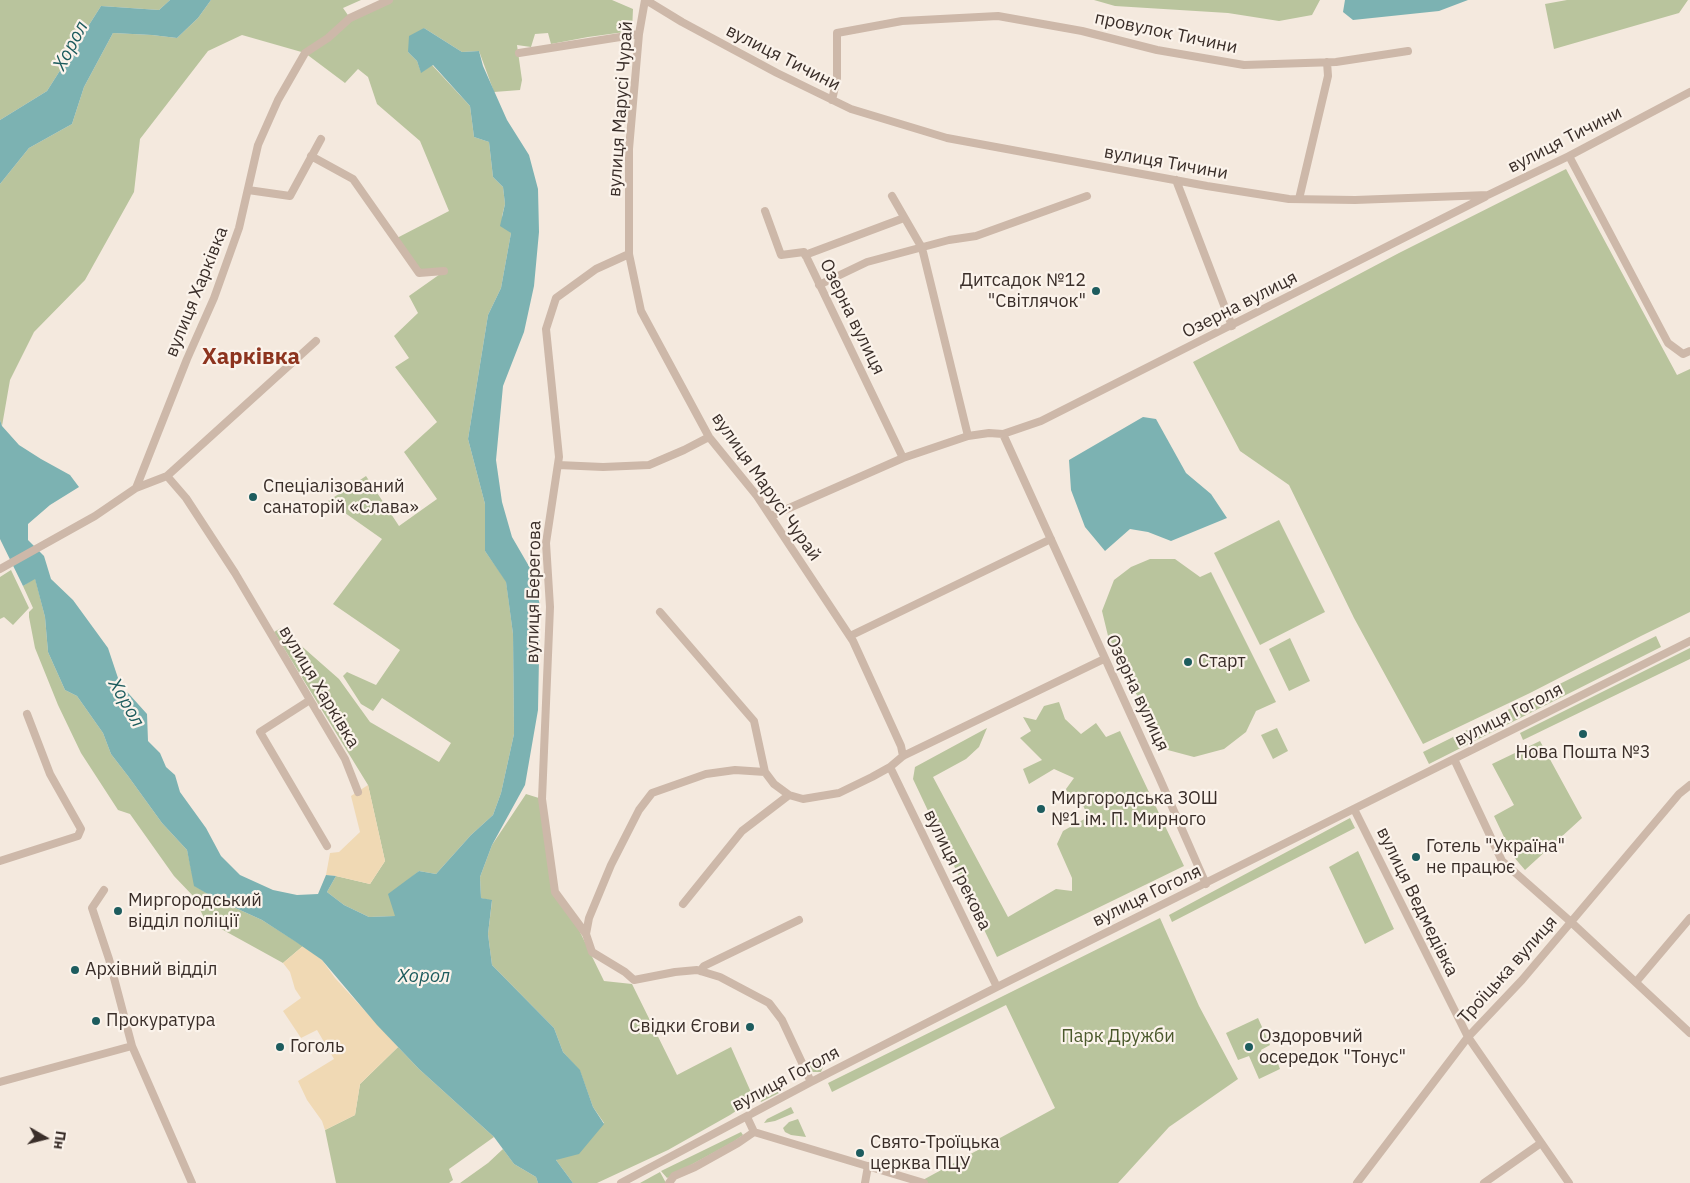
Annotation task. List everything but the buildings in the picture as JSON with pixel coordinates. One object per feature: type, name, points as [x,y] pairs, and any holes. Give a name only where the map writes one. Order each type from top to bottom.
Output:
[{"type":"street","name":"вулиця Харківка","points":[[136,488],[187,359],[214,298],[239,228],[258,145],[278,100],[305,53],[328,38],[350,18],[388,0]]},
{"type":"street","name":"вулиця Марусі Чурай","points":[[645,0],[639,34],[630,150],[629,254],[641,311],[709,437],[757,496],[850,636],[901,746],[902,756]]},
{"type":"street","name":"вулиця Тичини","points":[[645,0],[759,64],[851,109],[947,138],[1176,180],[1299,199],[1355,200],[1488,196],[1569,156],[1690,92]]},
{"type":"street","name":"провулок Тичини","points":[[832,100],[836,78],[837,33],[902,21],[998,16],[1082,31],[1157,50],[1244,65],[1327,62],[1408,51]]},
{"type":"street","points":[[520,53],[639,34]]},
{"type":"street","points":[[1299,199],[1328,76],[1327,62]]},
{"type":"street","points":[[248,190],[290,196],[321,140]]},
{"type":"street","points":[[312,156],[353,179],[419,273],[444,272]]},
{"type":"street","points":[[1569,156],[1668,343],[1683,354],[1690,351]]},
{"type":"street","points":[[1176,180],[1232,326]]},
{"type":"street","points":[[892,196],[922,248],[968,436]]},
{"type":"street","points":[[819,285],[866,262],[949,240],[976,236],[1087,196]]},
{"type":"street","name":"Озерна вулиця","points":[[771,516],[903,458],[968,436],[989,433],[1003,434],[1041,421],[1488,196]]},
{"type":"street","name":"Озерна вулиця","points":[[765,211],[781,255],[804,252],[903,458]]},
{"type":"street","points":[[805,255],[904,218]]},
{"type":"street","name":"вулиця Берегова","points":[[629,254],[596,268],[556,298],[546,329],[559,457],[546,543],[550,607],[542,799],[554,892],[586,934],[592,952],[625,972],[634,980],[675,972],[700,971]]},
{"type":"street","points":[[3,568],[95,516],[136,488],[167,476],[316,341]]},
{"type":"street","name":"Озерна вулиця","points":[[1003,434],[1206,884]]},
{"type":"street","points":[[558,465],[603,467],[649,465],[709,437]]},
{"type":"street","name":"вулиця Харківка","points":[[167,476],[186,498],[235,573],[345,759],[358,792]]},
{"type":"street","points":[[850,636],[1051,539]]},
{"type":"street","points":[[660,612],[754,721],[764,772],[774,784],[789,795],[803,799],[839,793],[872,777],[902,756],[1104,659]]},
{"type":"street","name":"вулиця Гоголя","points":[[621,1183],[811,1082],[997,987],[1690,641]]},
{"type":"street","points":[[310,700],[260,732],[327,846]]},
{"type":"street","points":[[0,861],[78,836],[81,829],[50,774],[27,714]]},
{"type":"street","points":[[1454,759],[1502,861],[1571,922],[1690,1034]]},
{"type":"street","name":"вулиця Грекова","points":[[890,766],[997,987]]},
{"type":"street","points":[[586,934],[588,918],[611,865],[639,810],[652,793],[706,774],[735,770],[764,772]]},
{"type":"street","name":"Троїцька вулиця","points":[[1357,1183],[1468,1037],[1522,980],[1679,794],[1690,784]]},
{"type":"street","points":[[683,904],[742,831],[789,795]]},
{"type":"street","name":"вулиця Ведмедівка","points":[[1354,809],[1468,1037],[1569,1183]]},
{"type":"street","points":[[104,890],[92,908],[109,958],[132,1046],[192,1183]]},
{"type":"street","points":[[1636,982],[1690,918]]},
{"type":"street","points":[[799,920],[704,966],[700,971],[720,978],[769,1002],[782,1020],[811,1082]]},
{"type":"street","points":[[0,1082],[132,1046]]},
{"type":"street","points":[[747,1117],[754,1132],[924,1183]]},
{"type":"street","points":[[669,1183],[674,1176],[695,1167],[754,1132]]},
{"type":"street","points":[[1484,1183],[1541,1143]]},
{"type":"street","points":[[865,1183],[868,1166]]},
{"type":"green space","points":[[0,0],[170,0],[159,10],[101,6],[47,91],[0,120]]},
{"type":"green space","points":[[211,0],[361,0],[343,8],[350,18],[389,0],[612,0],[633,9],[632,31],[551,44],[548,33],[535,34],[531,47],[517,45],[522,80],[520,90],[494,92],[479,51],[462,52],[424,28],[408,52],[417,61],[421,72],[432,65],[470,106],[474,137],[489,142],[493,177],[503,187],[505,204],[502,216],[511,233],[501,288],[488,315],[468,439],[485,504],[485,551],[506,581],[513,634],[514,734],[501,793],[493,815],[471,835],[436,874],[419,871],[407,881],[395,916],[369,917],[344,905],[327,892],[336,876],[370,884],[385,861],[368,785],[274,632],[281,628],[339,679],[370,722],[439,762],[451,743],[382,698],[373,711],[361,704],[343,676],[347,672],[376,685],[400,650],[333,604],[382,539],[328,501],[366,476],[399,526],[437,499],[404,452],[437,422],[395,367],[409,358],[394,336],[418,313],[409,296],[443,272],[419,273],[395,239],[449,211],[420,141],[377,104],[368,77],[358,69],[345,83],[305,53],[242,35],[208,51],[140,139],[134,192],[85,280],[34,332],[10,380],[2,426],[0,420],[0,184],[29,148],[72,124],[84,87],[113,33],[177,38],[198,18]]},
{"type":"green space","points":[[1094,0],[1320,0],[1312,15],[1279,21],[1228,13],[1115,6]]},
{"type":"green space","points":[[1567,0],[1688,0],[1679,13],[1554,49],[1545,4]]},
{"type":"green space","points":[[1566,169],[1677,375],[1690,369],[1690,612],[1530,693],[1423,744],[1354,618],[1289,485],[1240,451],[1193,362],[1399,253]]},
{"type":"green space","points":[[1279,520],[1325,612],[1260,645],[1214,553]]},
{"type":"green space","name":"Старт","points":[[1150,559],[1175,559],[1200,577],[1211,572],[1276,702],[1256,711],[1246,732],[1224,749],[1194,757],[1164,749],[1109,640],[1102,611],[1114,580],[1131,567]]},
{"type":"green space","points":[[11,570],[29,608],[13,625],[4,617],[0,619],[0,577]]},
{"type":"green space","points":[[35,578],[45,617],[48,652],[65,690],[77,696],[103,733],[111,754],[162,823],[187,850],[195,886],[218,900],[262,920],[303,946],[283,963],[205,920],[194,897],[174,876],[130,814],[118,810],[81,753],[58,705],[35,648],[29,617],[29,612],[33,608],[23,586]]},
{"type":"green space","points":[[1656,636],[1661,647],[1429,764],[1423,752]]},
{"type":"green space","points":[[1290,638],[1310,681],[1289,691],[1269,649]]},
{"type":"green space","points":[[1690,648],[1690,659],[1523,740],[1520,733]]},
{"type":"green space","points":[[1059,702],[1065,719],[1081,734],[1096,723],[1106,737],[1120,731],[1184,866],[997,957],[913,779],[915,767],[987,728],[979,747],[966,759],[933,777],[1008,917],[1056,889],[1072,891],[1072,878],[1057,844],[1063,831],[1088,817],[1083,805],[1072,805],[1066,789],[1074,778],[1054,769],[1029,784],[1023,769],[1042,760],[1020,738],[1031,731],[1023,717],[1036,720],[1044,706]]},
{"type":"green space","points":[[1277,728],[1288,751],[1273,759],[1261,735]]},
{"type":"green space","points":[[1540,741],[1582,818],[1525,870],[1513,856],[1494,816],[1514,805],[1492,764]]},
{"type":"green space","points":[[526,794],[542,799],[555,892],[580,932],[604,981],[632,984],[677,1075],[731,1047],[754,1099],[730,1115],[668,1150],[597,1183],[573,1183],[556,1160],[604,1123],[593,1107],[580,1071],[563,1052],[554,1028],[492,965],[488,934],[492,901],[481,898],[480,877],[492,845]]},
{"type":"green space","points":[[1350,818],[1355,828],[1172,922],[1169,915]]},
{"type":"green space","points":[[1358,851],[1394,929],[1365,944],[1329,867]]},
{"type":"green space","name":"Парк Дружби","points":[[1160,918],[1199,1006],[1238,1079],[1169,1127],[1118,1183],[925,1183],[921,1181],[1055,1108],[1006,1005],[832,1092],[828,1083]]},
{"type":"green space","name":"Оздоровчий осередок \"Тонус\"","points":[[1258,1018],[1270,1045],[1261,1050],[1267,1065],[1277,1061],[1280,1069],[1259,1079],[1249,1056],[1238,1060],[1226,1033]]},
{"type":"green space","points":[[398,1047],[419,1069],[494,1137],[449,1169],[453,1180],[449,1183],[336,1183],[325,1130],[355,1115],[360,1084]]},
{"type":"green space","points":[[820,1059],[823,1067],[821,1072],[812,1072],[807,1065]]},
{"type":"green space","points":[[781,1080],[784,1088],[779,1093],[761,1102],[757,1093]]},
{"type":"green space","points":[[791,1107],[794,1113],[775,1121],[764,1123],[767,1119]]},
{"type":"green space","points":[[798,1119],[806,1137],[791,1135],[785,1132],[783,1128],[789,1122]]},
{"type":"green space","points":[[741,1132],[743,1135],[733,1142],[667,1178],[661,1171]]},
{"type":"green space","points":[[503,1149],[514,1164],[536,1177],[538,1183],[460,1183],[488,1163]]},
{"type":"green space","points":[[660,1172],[666,1183],[640,1183]]},
{"type":"sand","points":[[368,785],[385,861],[370,884],[326,875],[330,853],[339,852],[360,832],[351,796]]},
{"type":"sand","points":[[303,946],[322,960],[335,978],[398,1047],[360,1084],[355,1115],[325,1130],[322,1121],[307,1100],[298,1081],[334,1059],[317,1030],[301,1038],[283,1011],[301,998],[295,989],[290,972],[283,963]]},
{"type":"water","name":"Хорол","points":[[170,0],[211,0],[198,18],[177,38],[113,33],[84,87],[72,124],[29,148],[0,184],[0,120],[47,91],[101,6],[159,10]]},
{"type":"water","points":[[1345,0],[1468,0],[1439,11],[1353,20],[1343,12]]},
{"type":"water","name":"Хорол","points":[[424,28],[462,52],[479,51],[483,66],[507,120],[529,155],[538,189],[539,232],[534,286],[524,332],[503,386],[496,460],[502,502],[512,537],[530,568],[540,605],[538,710],[525,785],[492,845],[480,877],[481,898],[492,900],[488,934],[492,965],[554,1028],[563,1052],[580,1070],[593,1107],[604,1124],[579,1154],[556,1160],[573,1183],[538,1183],[536,1177],[514,1164],[494,1137],[419,1069],[377,1025],[322,960],[262,920],[218,900],[194,886],[187,850],[162,823],[111,754],[103,733],[77,696],[65,690],[48,652],[45,617],[35,579],[23,586],[0,539],[0,420],[2,426],[19,445],[70,475],[79,487],[50,505],[28,524],[28,540],[44,556],[51,579],[73,600],[108,648],[120,684],[147,714],[148,741],[160,753],[166,767],[175,775],[180,792],[206,828],[221,856],[240,875],[273,890],[297,895],[318,894],[326,875],[336,876],[327,892],[344,905],[369,917],[395,916],[388,894],[419,871],[436,874],[471,835],[493,815],[501,793],[514,734],[513,634],[506,582],[485,551],[485,504],[468,439],[488,315],[501,288],[511,233],[500,226],[505,204],[503,187],[493,177],[489,142],[474,137],[470,106],[433,65],[421,73],[417,61],[408,52],[409,36]]},
{"type":"water","points":[[1143,417],[1156,419],[1186,473],[1211,494],[1227,518],[1171,541],[1148,532],[1130,529],[1105,551],[1085,527],[1071,490],[1069,460]]},
{"type":"place","name":"Дитсадок №12 \"Світлячок\"","points":[[1096,291]]},
{"type":"place","name":"Спеціалізований санаторій «Слава»","points":[[253,497]]},
{"type":"place","name":"Старт","points":[[1188,662]]},
{"type":"place","name":"Нова Пошта №3","points":[[1583,734]]},
{"type":"place","name":"Миргородська ЗОШ №1 ім. П. Мирного","points":[[1041,809]]},
{"type":"place","name":"Готель \"Україна\" не працює","points":[[1416,857]]},
{"type":"place","name":"Миргородський відділ поліції","points":[[118,911]]},
{"type":"place","name":"Архівний відділ","points":[[75,970]]},
{"type":"place","name":"Прокуратура","points":[[96,1021]]},
{"type":"place","name":"Свідки Єгови","points":[[750,1027]]},
{"type":"place","name":"Гоголь","points":[[280,1047]]},
{"type":"place","name":"Оздоровчий осередок \"Тонус\"","points":[[1249,1047]]},
{"type":"place","name":"Свято-Троїцька церква ПЦУ","points":[[860,1153]]},
{"type":"district","name":"Харківка","points":[[251,358]]}]
